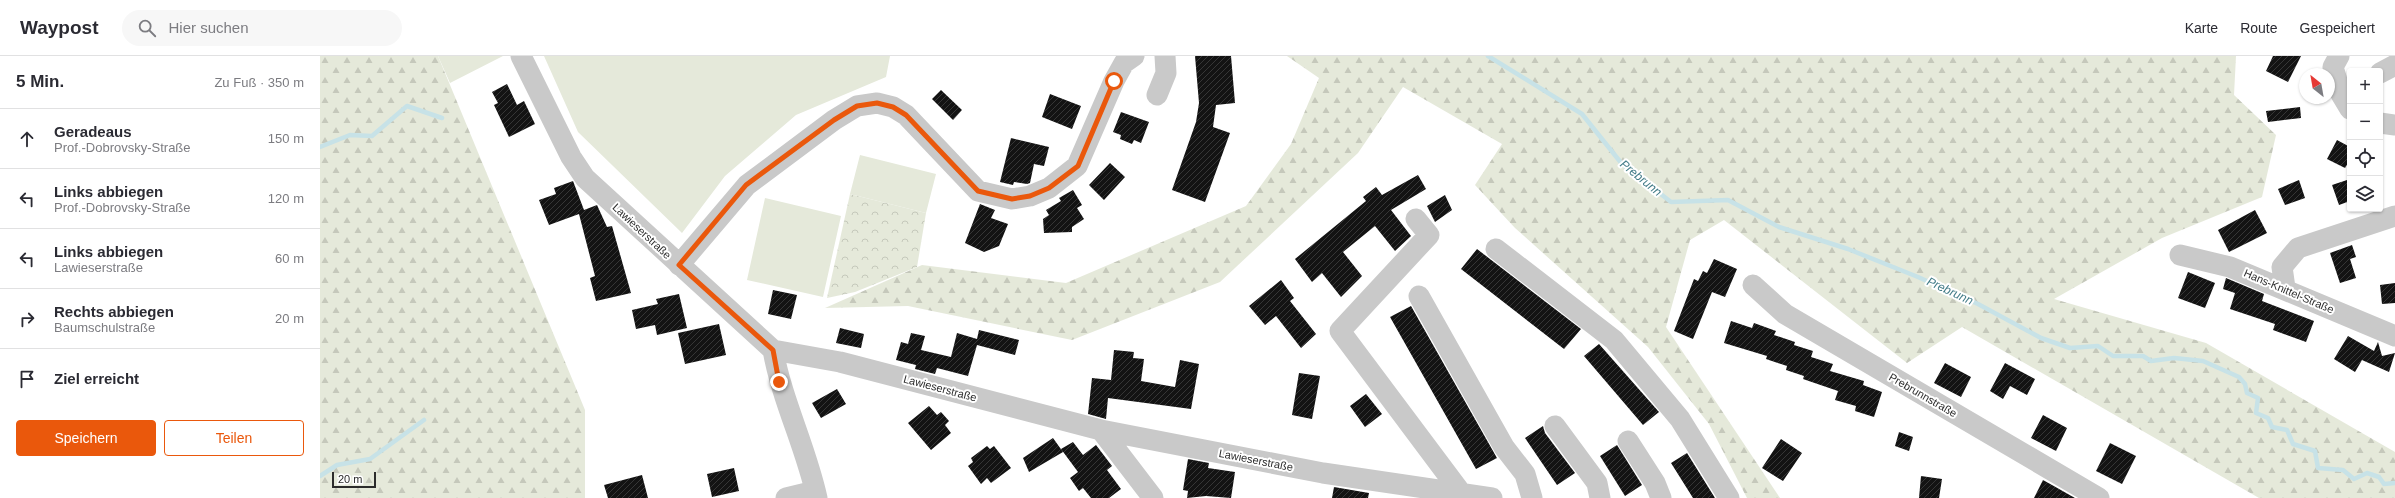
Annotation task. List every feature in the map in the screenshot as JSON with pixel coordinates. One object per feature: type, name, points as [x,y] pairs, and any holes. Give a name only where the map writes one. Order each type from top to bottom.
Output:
[{"type":"street","name":"Lawieserstraße","points":[[521,56],[571,157],[585,178],[773,350],[840,362],[1101,430],[1323,473],[1492,498]]},
{"type":"street","points":[[679,265],[746,185],[834,120],[857,106],[877,103],[893,107],[906,115],[978,191],[1012,199],[1030,196],[1049,188],[1078,166],[1114,81],[1124,63],[1134,56]]},
{"type":"street","points":[[1157,95],[1166,73],[1165,56]]},
{"type":"street","points":[[2339,56],[2333,67],[2347,97]]},
{"type":"street","points":[[2383,71],[2395,65]]},
{"type":"street","points":[[2383,124],[2395,126]]},
{"type":"street","points":[[2285,288],[2282,267],[2298,248],[2395,216]]},
{"type":"street","points":[[1416,219],[1429,235],[1340,330],[1462,494]]},
{"type":"street","points":[[1496,249],[1614,340],[1680,418],[1729,498]]},
{"type":"street","name":"Hans-Knittel-Straße","points":[[2180,255],[2230,267],[2285,288],[2395,336]]},
{"type":"street","name":"Prebrunnstraße","points":[[1753,285],[1785,314],[2099,498]]},
{"type":"street","points":[[1419,296],[1504,447],[1525,474],[1532,498]]},
{"type":"street","points":[[773,350],[779,382],[810,468],[816,494],[786,498]]},
{"type":"street","points":[[1555,426],[1597,483],[1600,498]]},
{"type":"street","points":[[1101,430],[1153,498]]},
{"type":"street","points":[[1628,441],[1655,483],[1661,498]]},
{"type":"green space","points":[[320,56],[438,56],[585,410],[585,498],[320,498]]},
{"type":"green space","points":[[438,56],[503,56],[450,83]]},
{"type":"green space","points":[[544,56],[890,56],[886,77],[796,115],[725,176],[682,233],[578,132]]},
{"type":"green space","points":[[1287,56],[2236,56],[2234,95],[2276,135],[2262,197],[2162,238],[2054,299],[2206,343],[2395,452],[2395,498],[2259,498],[1962,327],[1907,363],[1724,220],[1690,240],[1666,327],[1780,498],[1747,498],[1709,424],[1648,347],[1515,228],[1475,185],[1502,144],[1403,87],[1358,153],[1220,282],[1072,340],[908,306],[825,308],[922,265],[1066,283],[1246,206],[1291,144],[1319,78]]},
{"type":"green space","points":[[860,155],[936,174],[926,213],[850,194]]},
{"type":"green space","points":[[850,194],[926,213],[917,267],[855,292],[827,298]]},
{"type":"green space","points":[[765,198],[841,216],[823,297],[747,280]]},
{"type":"building","points":[[1195,56],[1231,56],[1235,103],[1216,105],[1213,127],[1230,133],[1205,202],[1172,190],[1196,122],[1199,103]]},
{"type":"building","points":[[2273,56],[2301,56],[2288,82],[2266,71]]},
{"type":"building","points":[[507,84],[517,105],[524,101],[535,124],[509,137],[494,105],[498,103],[492,92]]},
{"type":"building","points":[[941,90],[962,110],[953,120],[932,99]]},
{"type":"building","points":[[1050,94],[1081,106],[1072,129],[1042,117]]},
{"type":"building","points":[[2300,107],[2301,118],[2268,122],[2266,111]]},
{"type":"building","points":[[1121,112],[1149,122],[1141,143],[1134,140],[1132,144],[1120,139],[1121,135],[1113,132]]},
{"type":"building","points":[[1011,138],[1049,147],[1044,166],[1034,164],[1030,183],[1014,182],[1013,185],[1000,182]]},
{"type":"building","points":[[2337,140],[2347,145],[2347,165],[2345,168],[2327,159]]},
{"type":"building","points":[[1110,163],[1125,177],[1104,200],[1089,185]]},
{"type":"building","points":[[1418,175],[1426,189],[1391,210],[1411,236],[1395,251],[1375,226],[1343,252],[1362,276],[1341,297],[1322,273],[1312,282],[1295,259],[1366,201],[1363,197],[1376,187],[1382,195]]},
{"type":"building","points":[[2299,180],[2305,198],[2285,205],[2278,189]]},
{"type":"building","points":[[2347,180],[2347,202],[2339,205],[2332,185]]},
{"type":"building","points":[[573,181],[584,210],[597,205],[607,227],[612,226],[631,293],[596,301],[590,278],[595,276],[579,214],[549,225],[539,200],[556,194],[554,188]]},
{"type":"building","points":[[1073,190],[1082,205],[1077,208],[1084,219],[1072,227],[1072,232],[1044,233],[1043,219],[1049,215],[1046,210],[1061,201],[1059,198]]},
{"type":"building","points":[[1445,195],[1452,210],[1435,222],[1427,206]]},
{"type":"building","points":[[980,204],[995,210],[991,218],[1008,224],[999,246],[984,252],[965,243]]},
{"type":"building","points":[[2255,210],[2267,233],[2229,252],[2218,230]]},
{"type":"building","points":[[2352,245],[2356,257],[2350,259],[2356,278],[2340,283],[2330,253]]},
{"type":"building","points":[[1477,249],[1581,329],[1564,349],[1461,269]]},
{"type":"building","points":[[1714,259],[1737,269],[1725,297],[1712,292],[1693,339],[1674,331],[1694,279],[1698,281],[1703,271],[1707,273]]},
{"type":"building","points":[[2188,272],[2215,283],[2205,308],[2178,298]]},
{"type":"building","points":[[2226,278],[2264,294],[2262,301],[2314,321],[2306,342],[2273,330],[2275,324],[2230,309],[2235,293],[2223,289]]},
{"type":"building","points":[[1281,280],[1294,298],[1290,301],[1316,334],[1301,348],[1276,316],[1265,325],[1249,306]]},
{"type":"building","points":[[2395,283],[2395,303],[2382,304],[2380,285]]},
{"type":"building","points":[[773,290],[797,295],[791,319],[768,314]]},
{"type":"building","points":[[679,294],[687,328],[657,335],[655,325],[636,329],[632,310],[658,304],[656,299]]},
{"type":"building","points":[[1411,306],[1497,458],[1476,469],[1390,317]]},
{"type":"building","points":[[1731,321],[1752,328],[1754,323],[1776,331],[1774,335],[1795,342],[1794,345],[1813,351],[1811,357],[1833,364],[1830,371],[1864,381],[1863,385],[1882,392],[1874,417],[1855,411],[1856,406],[1835,400],[1838,391],[1803,379],[1804,376],[1786,370],[1787,366],[1766,359],[1767,356],[1724,343]]},
{"type":"building","points":[[719,324],[726,355],[685,364],[678,333]]},
{"type":"building","points":[[840,328],[864,334],[861,348],[836,343]]},
{"type":"building","points":[[979,330],[1019,340],[1015,355],[977,345],[968,376],[937,368],[935,374],[915,369],[916,365],[896,360],[901,342],[908,344],[911,333],[925,336],[921,350],[951,357],[957,333],[977,339]]},
{"type":"building","points":[[2348,336],[2374,351],[2378,342],[2382,356],[2395,353],[2389,372],[2362,360],[2355,372],[2334,359]]},
{"type":"building","points":[[1599,344],[1659,412],[1643,425],[1584,356]]},
{"type":"building","points":[[1114,350],[1134,352],[1133,358],[1144,359],[1141,381],[1175,387],[1180,360],[1199,364],[1191,409],[1108,398],[1106,419],[1088,414],[1092,378],[1111,380]]},
{"type":"building","points":[[1945,363],[1971,377],[1961,397],[1934,383]]},
{"type":"building","points":[[2005,363],[2035,379],[2027,395],[2010,386],[2003,399],[1990,391]]},
{"type":"building","points":[[1299,373],[1320,376],[1312,419],[1292,415]]},
{"type":"building","points":[[837,389],[846,404],[821,418],[812,403]]},
{"type":"building","points":[[1366,394],[1382,414],[1365,427],[1350,406]]},
{"type":"building","points":[[929,406],[937,415],[941,412],[949,421],[945,425],[951,433],[931,450],[908,423]]},
{"type":"building","points":[[2043,415],[2067,428],[2056,451],[2031,438]]},
{"type":"building","points":[[1543,426],[1545,433],[1575,473],[1557,485],[1525,438]]},
{"type":"building","points":[[1899,432],[1913,437],[1909,451],[1895,446]]},
{"type":"building","points":[[1053,438],[1063,452],[1029,472],[1023,458]]},
{"type":"building","points":[[1781,439],[1802,453],[1783,481],[1762,468]]},
{"type":"building","points":[[1073,442],[1083,455],[1096,445],[1112,466],[1107,470],[1121,489],[1109,498],[1091,498],[1083,488],[1079,491],[1070,478],[1078,472],[1061,449]]},
{"type":"building","points":[[2110,443],[2136,456],[2122,484],[2096,471]]},
{"type":"building","points":[[1617,445],[1642,485],[1625,496],[1600,456]]},
{"type":"building","points":[[987,446],[990,449],[994,446],[1011,468],[991,483],[987,478],[981,484],[968,466],[973,462],[971,458]]},
{"type":"building","points":[[1687,453],[1715,498],[1693,498],[1671,463]]},
{"type":"building","points":[[1188,459],[1209,463],[1208,468],[1235,472],[1231,498],[1206,496],[1187,498],[1188,491],[1183,490]]},
{"type":"building","points":[[734,468],[739,491],[712,497],[707,474]]},
{"type":"building","points":[[642,475],[648,498],[608,498],[604,485]]},
{"type":"building","points":[[1921,476],[1942,479],[1939,498],[1919,498]]},
{"type":"building","points":[[2043,480],[2052,485],[2075,498],[2034,498]]},
{"type":"building","points":[[1334,487],[1369,493],[1368,498],[1332,498]]},
{"type":"waterway","name":"Prebrunn","points":[[1488,56],[1582,114],[1622,164],[1671,202],[1728,200],[1779,227],[1848,249],[1918,277],[1978,304],[2041,338],[2070,348],[2098,346],[2113,356],[2143,356],[2151,361],[2174,358],[2203,361],[2239,377],[2245,384],[2247,393],[2258,398],[2256,413],[2268,418],[2272,427],[2287,430],[2293,444],[2315,451],[2318,468],[2343,470],[2354,479],[2367,473],[2379,477],[2384,484],[2395,483]]},
{"type":"waterway","points":[[320,147],[350,135],[372,136],[407,106],[442,118]]},
{"type":"waterway","points":[[320,476],[337,465],[370,459],[424,420]]},
{"type":"route","points":[[779,382],[773,350],[679,265],[746,185],[834,120],[857,106],[877,103],[893,107],[906,115],[978,191],[1012,199],[1030,196],[1049,188],[1078,166],[1114,81]]}]
